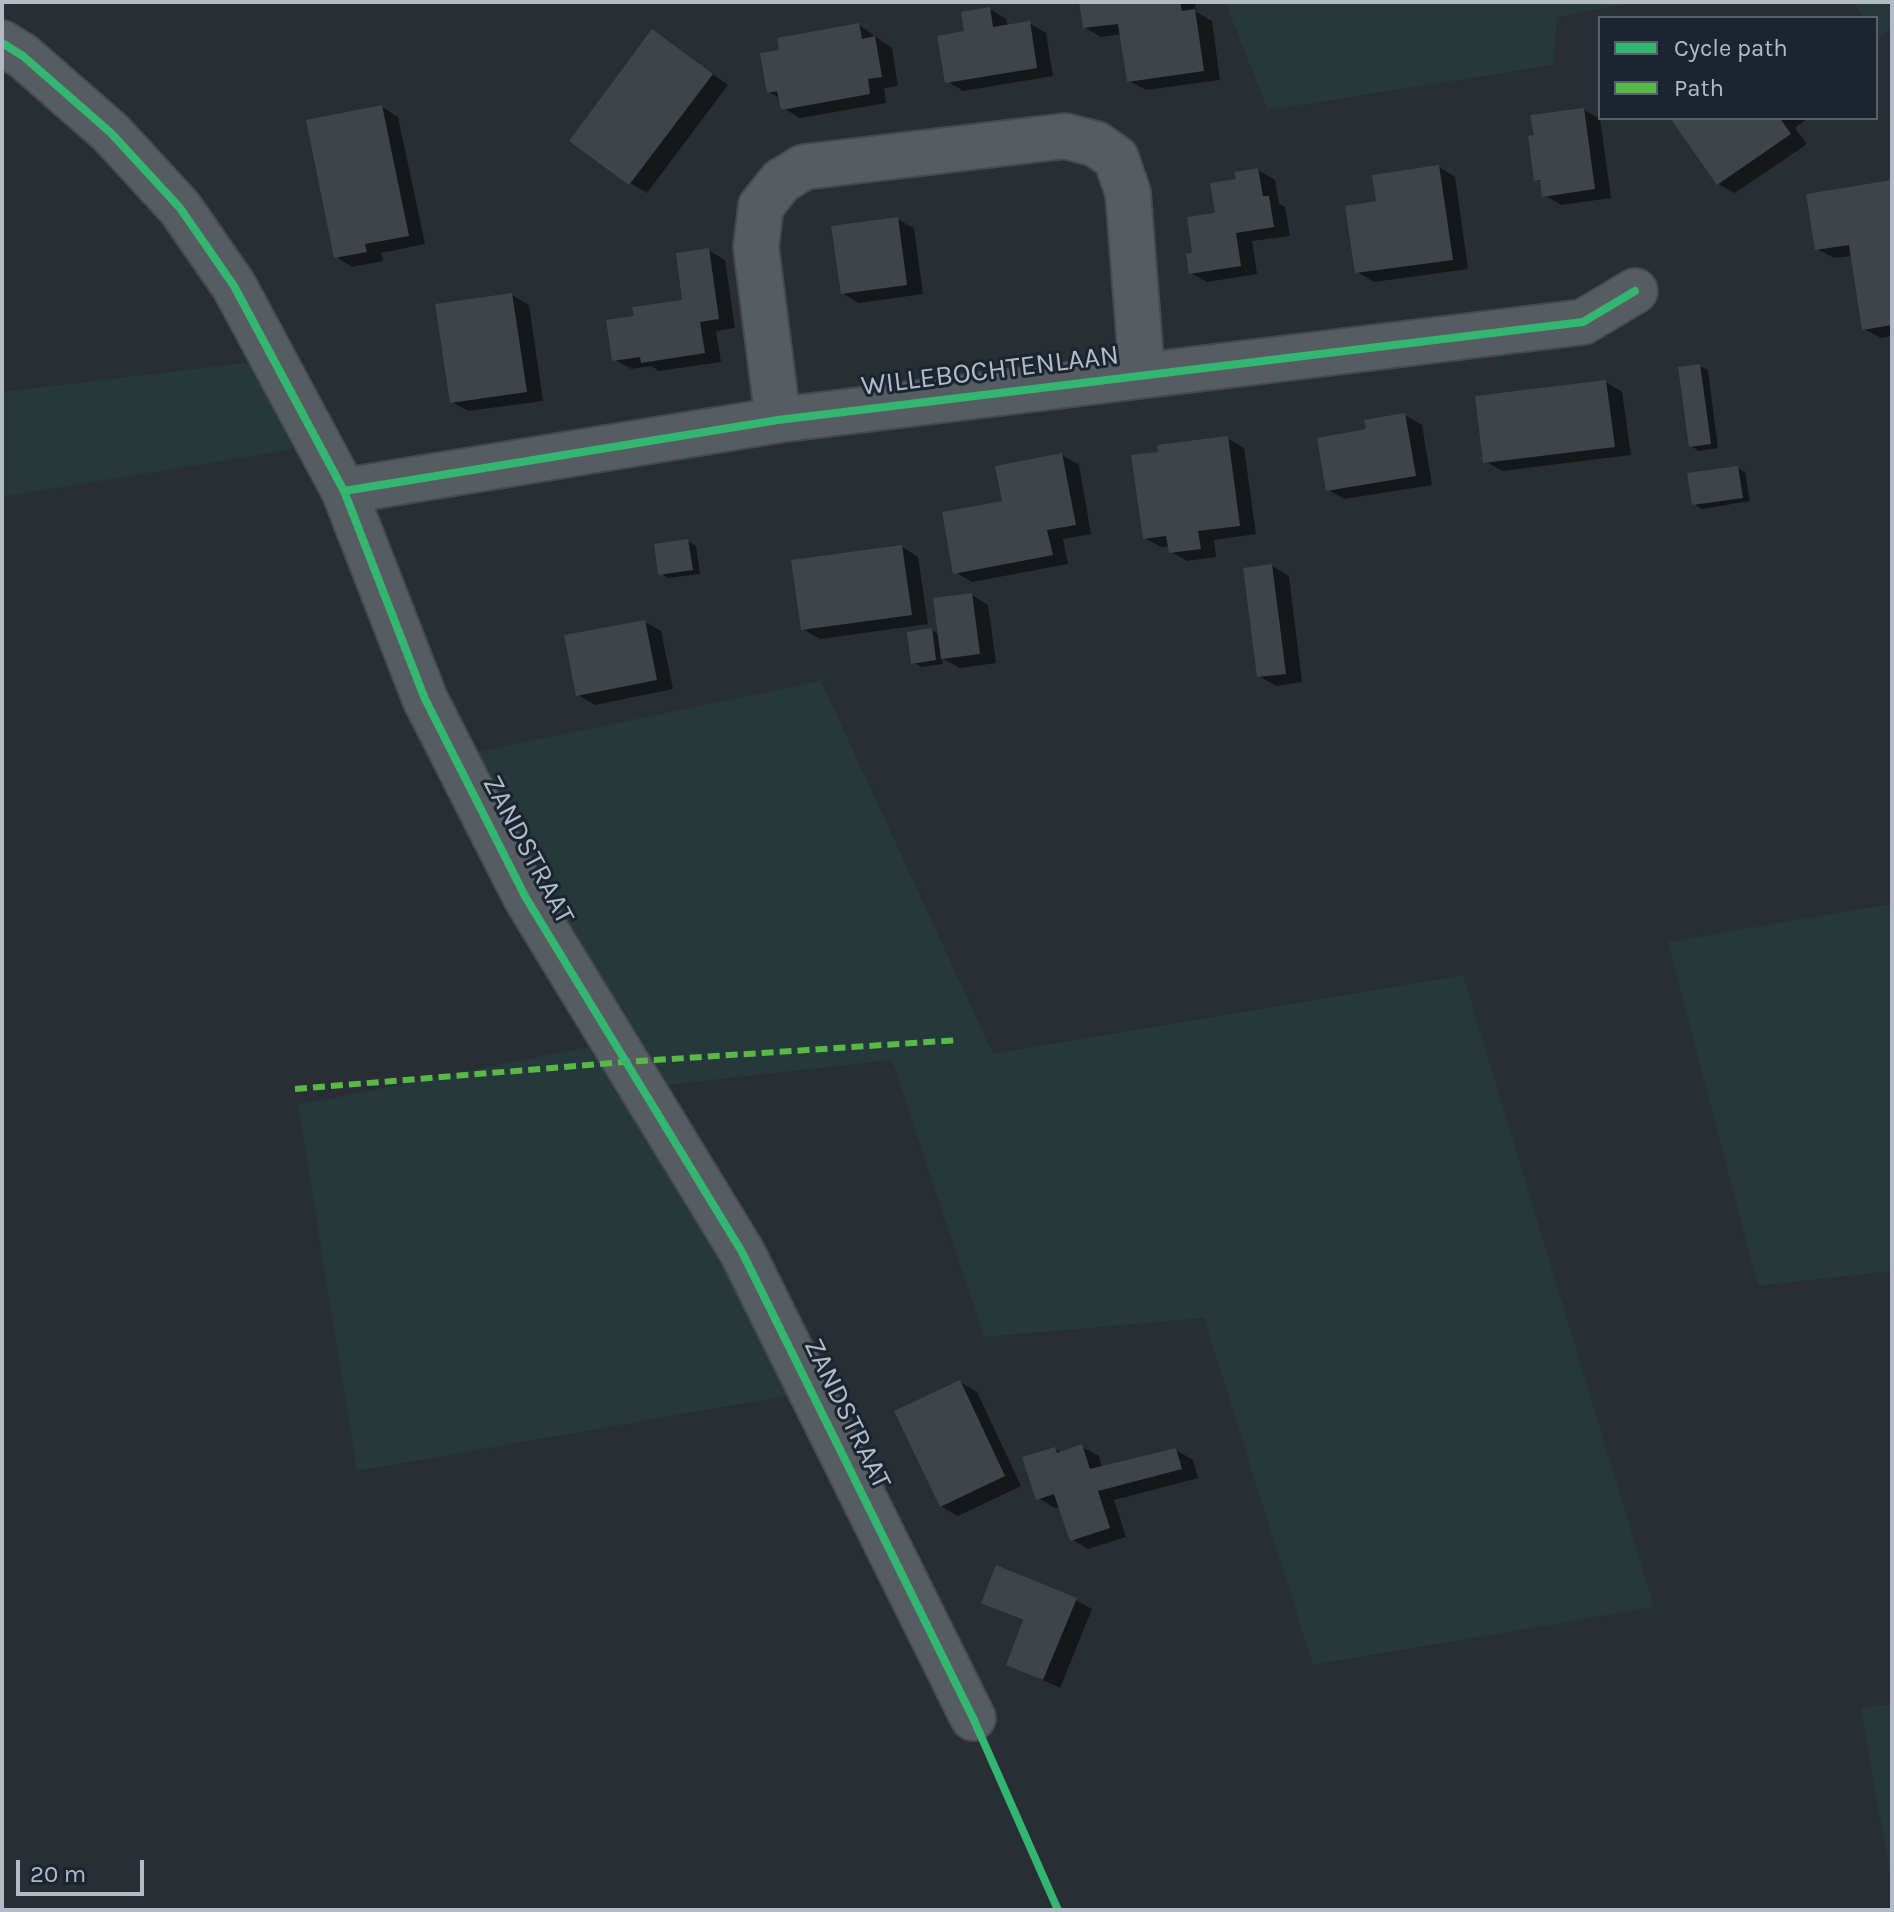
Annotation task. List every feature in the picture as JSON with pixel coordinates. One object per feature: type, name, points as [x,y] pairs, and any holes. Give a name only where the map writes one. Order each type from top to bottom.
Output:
[{"type":"street","name":"ZANDSTRAAT","points":[[2,43],[23,56],[111,133],[180,208],[234,286],[344,491],[425,699],[526,898],[742,1252],[973,1718]]},
{"type":"street","name":"WILLEBOCHTENLAAN","points":[[778,420],[756,247],[761,206],[781,181],[804,167],[1065,136],[1096,144],[1116,158],[1128,193],[1142,374]]},
{"type":"street","name":"WILLEBOCHTENLAAN","points":[[344,491],[778,420],[1583,322],[1635,291]]},
{"type":"shaded area","points":[[1225,2],[1637,2],[1557,17],[1553,65],[1268,110]]},
{"type":"shaded area","points":[[1855,2],[1892,2],[1892,25],[1878,39],[1878,16],[1862,16]]},
{"type":"shaded area","points":[[253,362],[293,449],[2,497],[2,392]]},
{"type":"shaded area","points":[[821,681],[993,1054],[1463,975],[1654,1607],[1313,1665],[1204,1318],[984,1337],[892,1060],[666,1085],[537,884],[472,753]]},
{"type":"shaded area","points":[[1892,904],[1892,1271],[1758,1286],[1668,942]]},
{"type":"shaded area","points":[[588,1047],[695,1212],[791,1395],[357,1471],[298,1105]]},
{"type":"shaded area","points":[[1892,1704],[1892,1886],[1861,1708]]},
{"type":"building","points":[[1079,2],[1180,2],[1182,11],[1195,9],[1204,71],[1127,82],[1118,24],[1083,28]]},
{"type":"building","points":[[990,7],[993,27],[1030,21],[1037,68],[945,83],[937,36],[964,31],[961,12]]},
{"type":"building","points":[[859,23],[862,39],[875,36],[882,77],[868,79],[870,94],[781,110],[777,91],[767,93],[760,53],[779,50],[777,38]]},
{"type":"building","points":[[652,29],[713,74],[629,185],[569,141]]},
{"type":"building","points":[[382,105],[409,236],[365,244],[367,252],[334,258],[306,120]]},
{"type":"building","points":[[1584,108],[1595,189],[1542,197],[1540,180],[1534,181],[1528,136],[1534,135],[1530,115]]},
{"type":"building","points":[[1671,120],[1781,120],[1791,134],[1717,185]]},
{"type":"building","points":[[1439,165],[1453,260],[1355,273],[1345,206],[1376,201],[1372,175]]},
{"type":"building","points":[[1258,168],[1263,196],[1269,196],[1274,227],[1236,233],[1241,266],[1189,274],[1186,254],[1192,253],[1187,217],[1215,213],[1210,183],[1236,179],[1234,172]]},
{"type":"building","points":[[1892,180],[1892,325],[1862,330],[1849,245],[1815,250],[1806,194]]},
{"type":"building","points":[[898,217],[907,285],[841,294],[831,226]]},
{"type":"building","points":[[709,248],[719,319],[700,322],[705,353],[641,363],[640,357],[612,361],[606,320],[634,316],[632,307],[682,300],[676,253]]},
{"type":"building","points":[[512,293],[527,392],[450,403],[435,304]]},
{"type":"building","points":[[1700,364],[1711,444],[1689,447],[1678,367]]},
{"type":"building","points":[[1606,380],[1615,447],[1483,463],[1475,396]]},
{"type":"building","points":[[1405,413],[1416,476],[1326,491],[1317,438],[1366,429],[1364,420]]},
{"type":"building","points":[[1228,436],[1240,526],[1198,531],[1201,549],[1169,553],[1166,536],[1143,539],[1131,455],[1158,452],[1157,445]]},
{"type":"building","points":[[1062,453],[1076,525],[1047,530],[1053,555],[953,574],[942,512],[1002,501],[995,466]]},
{"type":"building","points":[[1738,466],[1743,498],[1692,505],[1687,473]]},
{"type":"building","points":[[688,539],[693,570],[658,575],[654,544]]},
{"type":"building","points":[[902,545],[912,615],[801,630],[791,560]]},
{"type":"building","points":[[1272,564],[1286,674],[1257,677],[1243,568]]},
{"type":"building","points":[[972,593],[980,654],[941,659],[933,598]]},
{"type":"building","points":[[645,620],[657,680],[576,696],[564,635]]},
{"type":"building","points":[[932,628],[936,660],[911,664],[907,632]]},
{"type":"building","points":[[960,1380],[1005,1476],[940,1507],[894,1411]]},
{"type":"building","points":[[1082,1444],[1090,1469],[1176,1448],[1182,1469],[1098,1491],[1110,1528],[1070,1541],[1054,1494],[1036,1500],[1022,1457],[1055,1447],[1057,1453]]},
{"type":"building","points":[[996,1565],[1077,1598],[1043,1680],[1006,1665],[1023,1620],[981,1603]]},
{"type":"marked path","points":[[295,1089],[625,1062],[959,1040]]},
{"type":"cycle path","points":[[2,43],[23,56],[111,133],[180,208],[234,286],[344,491],[425,699],[526,898],[742,1252],[973,1718],[1058,1910]]},
{"type":"cycle path","points":[[344,491],[778,420],[1583,322],[1635,291]]}]
